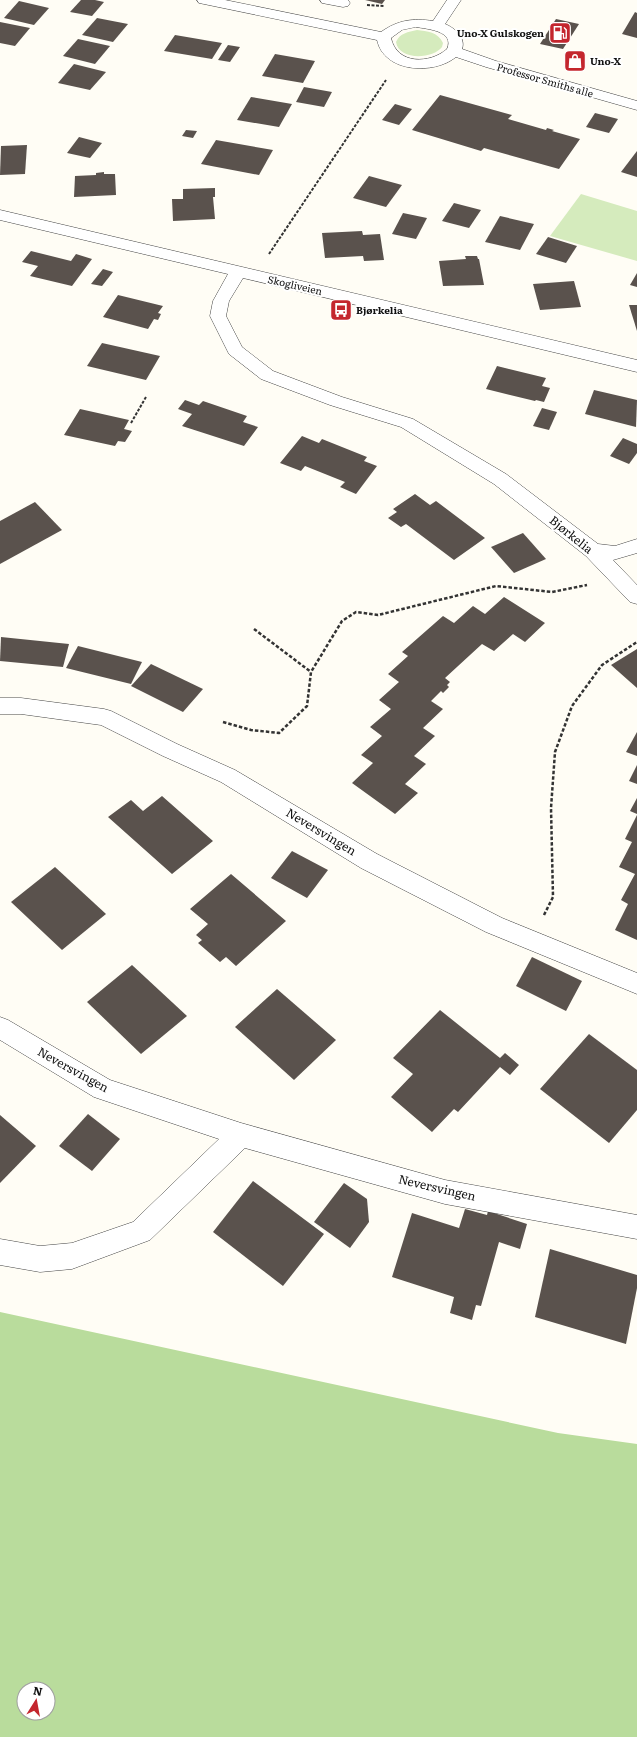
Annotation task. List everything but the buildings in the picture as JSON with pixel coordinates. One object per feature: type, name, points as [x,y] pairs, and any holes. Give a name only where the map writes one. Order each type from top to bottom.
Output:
[{"type":"street","points":[[204,0],[384,37],[397,27],[427,24],[437,26],[452,34],[456,40],[457,46],[448,57],[438,61],[413,63],[392,56],[386,50],[384,37]]},
{"type":"street","points":[[327,0],[343,3]]},
{"type":"street","points":[[437,26],[454,0]]},
{"type":"street","name":"Professor Smiths alle","points":[[454,51],[491,64],[637,106]]},
{"type":"street","name":"Skogliveien","points":[[0,214],[246,274],[637,366]]},
{"type":"street","name":"Bjørkelia","points":[[246,274],[221,301],[218,316],[235,350],[267,375],[336,401],[407,423],[500,479],[593,551],[637,597]]},
{"type":"street","points":[[593,551],[615,553],[637,546]]},
{"type":"street","name":"Neversvingen","points":[[0,706],[21,706],[104,717],[170,750],[228,776],[369,861],[494,925],[637,984]]},
{"type":"street","name":"Neversvingen","points":[[0,1028],[103,1089],[241,1135],[445,1192],[637,1227]]},
{"type":"street","points":[[0,1252],[40,1259],[72,1256],[141,1231],[241,1135]]},
{"type":"path","points":[[343,3],[344,1],[388,6]]},
{"type":"path","points":[[246,274],[388,77]]},
{"type":"path","points":[[132,423],[146,397]]},
{"type":"path","points":[[223,722],[251,730],[279,733],[307,706],[311,672],[342,621],[356,612],[378,615],[496,586],[552,592],[619,579]]},
{"type":"path","points":[[254,630],[311,672]]},
{"type":"path","points":[[532,941],[553,897],[550,808],[555,752],[572,706],[602,665],[637,642]]},
{"type":"green space","points":[[417,30],[438,36],[443,43],[442,47],[438,51],[424,56],[410,55],[398,48],[396,42],[400,37],[405,33]]},
{"type":"green space","points":[[581,194],[637,211],[637,261],[550,236]]},
{"type":"green space","points":[[0,1312],[558,1433],[637,1444],[637,1737],[0,1737]]},
{"type":"place","name":"Uno-X Gulskogen","points":[[560,33]]},
{"type":"place","name":"Uno-X","points":[[575,61]]},
{"type":"place","name":"Bjørkelia","points":[[341,310]]}]
